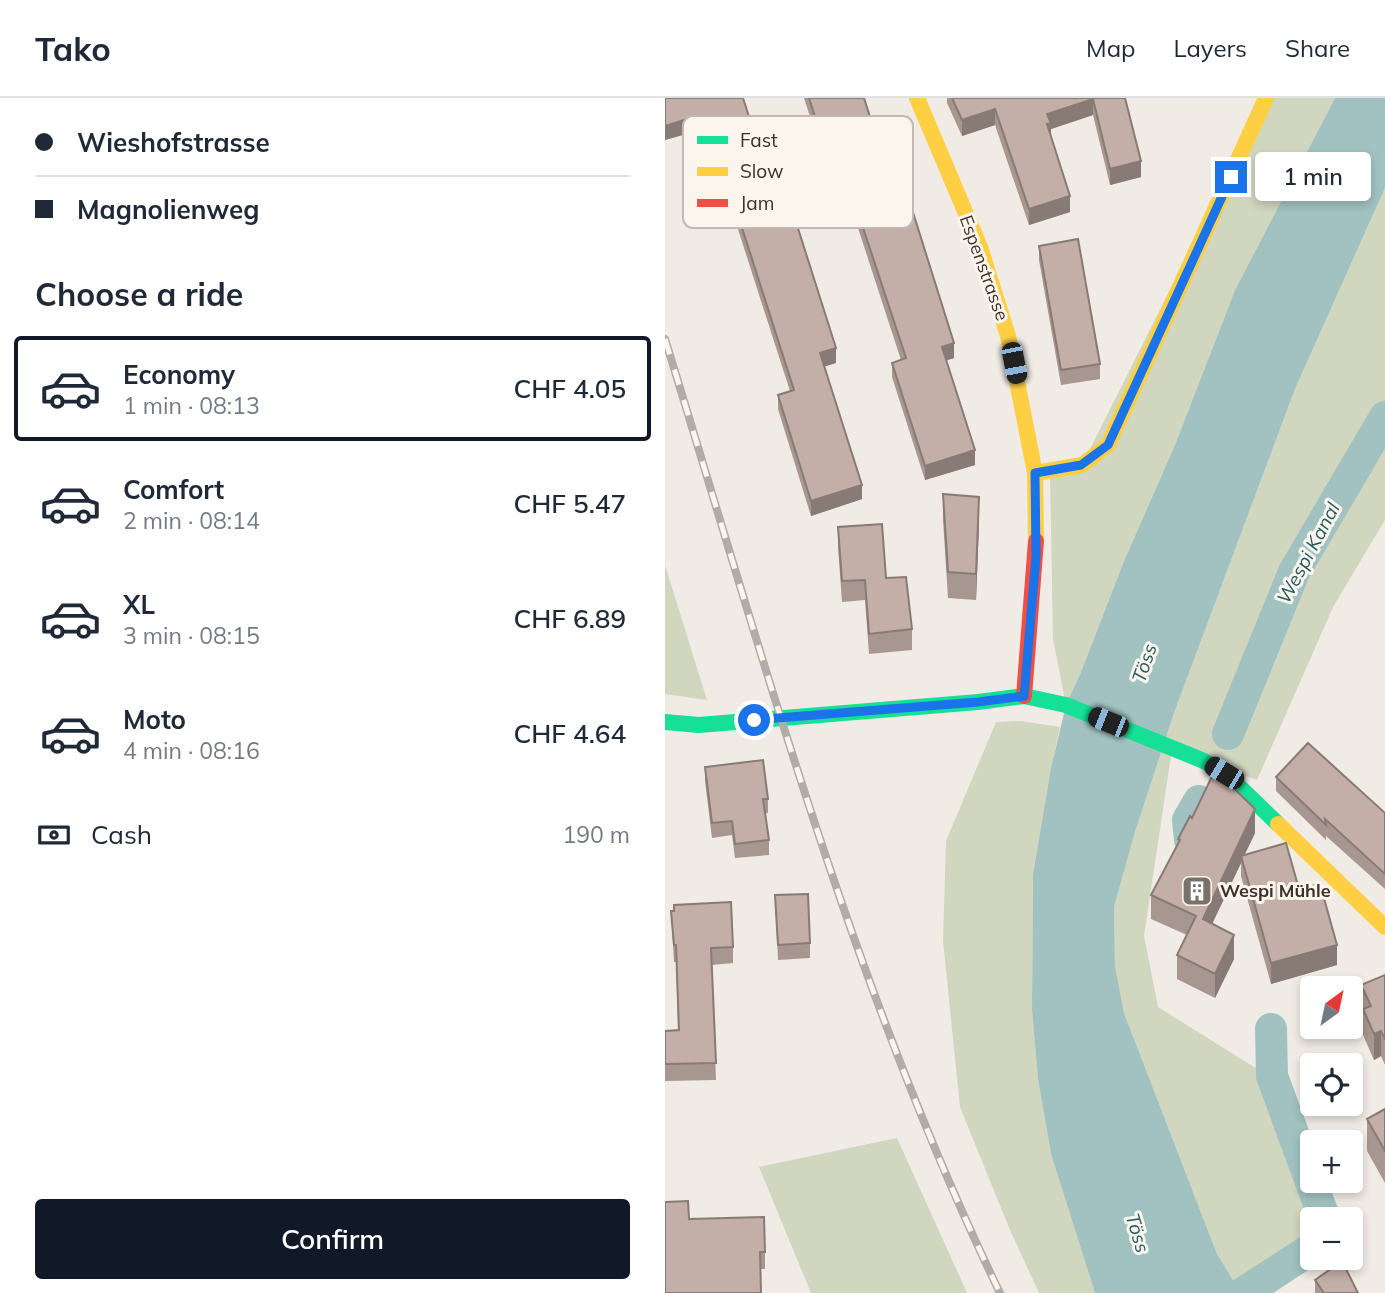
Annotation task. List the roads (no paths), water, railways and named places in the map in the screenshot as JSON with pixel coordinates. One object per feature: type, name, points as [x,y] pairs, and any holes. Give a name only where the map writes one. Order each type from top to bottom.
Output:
[{"type":"street","name":"Espenstrasse","points":[[917,98],[980,247],[1008,336],[1035,473],[1036,557],[1024,696]]},
{"type":"street","points":[[1035,473],[1081,465],[1108,445],[1266,98]]},
{"type":"street","points":[[665,722],[699,725],[1024,696],[1066,705],[1204,761],[1224,773],[1385,927]]},
{"type":"water","name":"Töss","points":[[1335,98],[1385,98],[1385,188],[1295,389],[1174,713],[1114,907],[1115,966],[1124,1013],[1217,1254],[1241,1293],[1095,1293],[1051,1154],[1038,1079],[1032,1010],[1033,874],[1051,768],[1066,705],[1124,561],[1175,445],[1235,290]]},
{"type":"waterway","name":"Wespi Kanal","points":[[1228,734],[1294,572],[1385,417]]},
{"type":"waterway","name":"Wespi Kanal","points":[[1190,840],[1188,820],[1199,801]]},
{"type":"waterway","name":"Wespi Kanal","points":[[1271,1029],[1272,1076],[1320,1207]]},
{"type":"waterway","name":"Wespi Kanal","points":[[1243,1293],[1300,1256]]},
{"type":"railway","points":[[665,339],[776,702],[856,942],[947,1178],[1000,1293]]},
{"type":"place","name":"Wespi Mühle","points":[[1197,891]]}]
